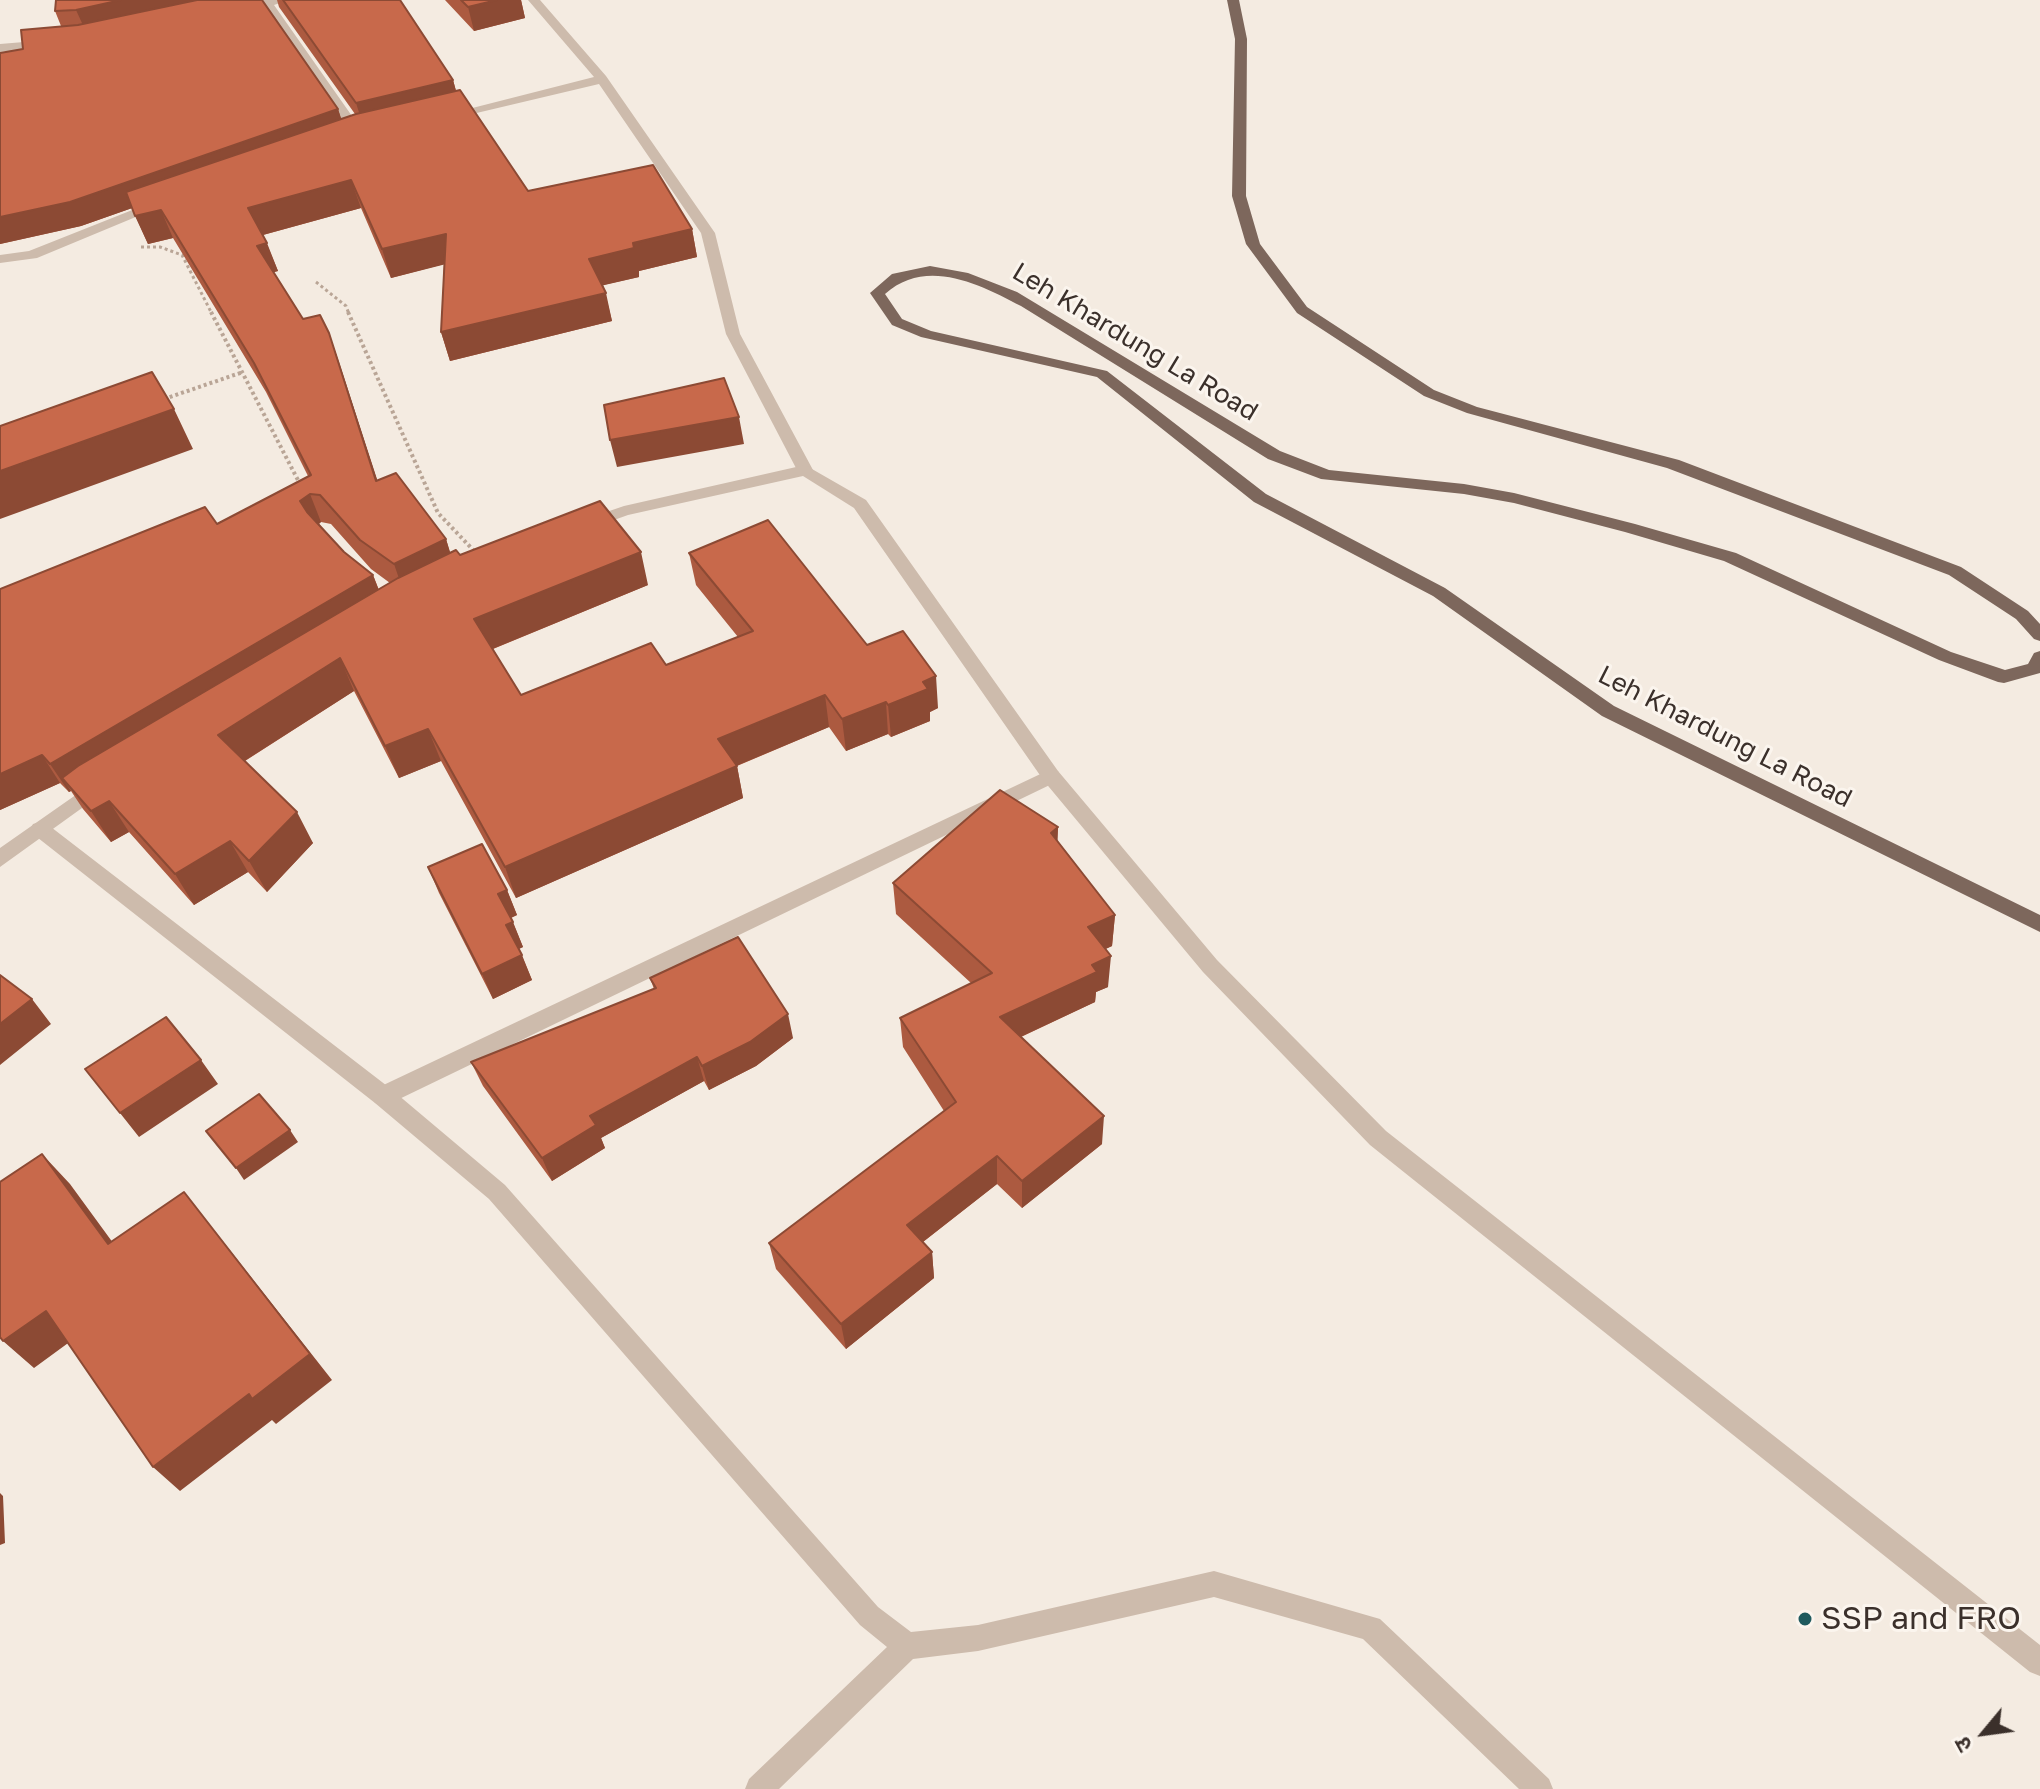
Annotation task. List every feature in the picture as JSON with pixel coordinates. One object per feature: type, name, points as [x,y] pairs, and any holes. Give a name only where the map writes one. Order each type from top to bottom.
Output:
[{"type":"main road","points":[[1233,0],[1241,39],[1239,196],[1253,244],[1302,310],[1429,393],[1472,410],[1673,464],[1955,571],[2022,615],[2040,635]]},
{"type":"main road","name":"Leh Khardung La Road","points":[[2040,657],[2035,668],[2004,677],[1945,656],[1730,557],[1514,498],[1464,489],[1327,475],[1274,455],[1026,303],[1000,289],[964,276],[925,271],[896,278],[877,293],[884,308],[897,322],[926,334],[1102,374],[1260,498],[1439,592],[1608,711],[2040,924]]},
{"type":"street","points":[[222,13],[283,0]]},
{"type":"street","points":[[534,0],[602,79],[708,233],[733,334],[805,470],[860,504],[1051,776],[1210,966],[1378,1138],[2040,1662]]},
{"type":"street","points":[[266,2],[359,136]]},
{"type":"street","points":[[0,48],[58,43]]},
{"type":"street","points":[[435,118],[602,79]]},
{"type":"street","points":[[344,141],[375,133]]},
{"type":"street","points":[[0,259],[32,255],[178,198]]},
{"type":"street","points":[[569,532],[624,511],[805,470]]},
{"type":"street","points":[[0,859],[90,790],[118,774]]},
{"type":"street","points":[[383,1096],[1051,776]]},
{"type":"street","points":[[40,829],[383,1096],[497,1192],[869,1616],[907,1646]]},
{"type":"street","points":[[759,1789],[907,1646],[978,1638],[1214,1584],[1371,1628],[1539,1789]]},
{"type":"path","points":[[118,219],[131,248],[160,247],[182,255],[303,490]]},
{"type":"path","points":[[316,282],[346,306],[438,513],[486,563]]},
{"type":"path","points":[[150,404],[243,372]]},
{"type":"building","points":[[56,0],[121,0],[76,10],[55,11]]},
{"type":"building","points":[[197,0],[262,0],[338,109],[70,202],[0,217],[0,53],[23,49],[21,30],[78,25]]},
{"type":"building","points":[[283,0],[400,0],[453,80],[356,103]]},
{"type":"building","points":[[461,0],[497,0],[468,7]]},
{"type":"building","points":[[460,90],[528,191],[653,165],[692,229],[633,243],[634,248],[589,259],[606,293],[441,332],[446,234],[382,249],[351,180],[248,208],[267,243],[257,246],[303,319],[320,315],[329,333],[376,481],[396,473],[446,539],[394,564],[360,540],[320,495],[310,494],[300,501],[307,512],[344,552],[373,575],[50,764],[42,755],[0,774],[0,589],[205,507],[217,524],[311,475],[254,363],[161,210],[135,216],[126,192],[356,114]]},
{"type":"building","points":[[152,372],[174,409],[0,471],[0,426]]},
{"type":"building","points":[[724,378],[739,417],[610,440],[604,405]]},
{"type":"building","points":[[600,501],[641,552],[474,619],[521,695],[651,643],[666,665],[753,631],[689,553],[768,520],[867,645],[903,631],[936,676],[923,682],[928,689],[842,719],[825,695],[718,739],[737,766],[505,867],[428,729],[385,746],[340,658],[218,735],[297,812],[249,861],[230,841],[175,874],[109,801],[91,811],[62,778],[398,578],[456,550],[460,555]]},
{"type":"building","points":[[1000,790],[1058,827],[1051,833],[1115,915],[1088,927],[1111,956],[1092,965],[1097,972],[1000,1017],[1104,1116],[1022,1181],[997,1156],[907,1225],[932,1252],[841,1324],[769,1243],[956,1102],[900,1018],[992,973],[893,883]]},
{"type":"building","points":[[482,844],[507,890],[498,894],[513,922],[506,925],[522,955],[482,974],[428,867]]},
{"type":"building","points":[[738,937],[788,1014],[750,1042],[702,1066],[697,1057],[590,1116],[596,1125],[542,1158],[471,1062],[656,988],[650,978]]},
{"type":"building","points":[[0,975],[32,999],[0,1024]]},
{"type":"building","points":[[166,1017],[201,1060],[120,1113],[85,1069]]},
{"type":"building","points":[[259,1094],[290,1130],[236,1168],[206,1131]]},
{"type":"building","points":[[42,1154],[108,1244],[184,1192],[310,1354],[252,1399],[249,1394],[153,1467],[46,1311],[3,1341],[0,1337],[0,1182]]},
{"type":"place","name":"SSP and FRO","points":[[1805,1619]]}]
